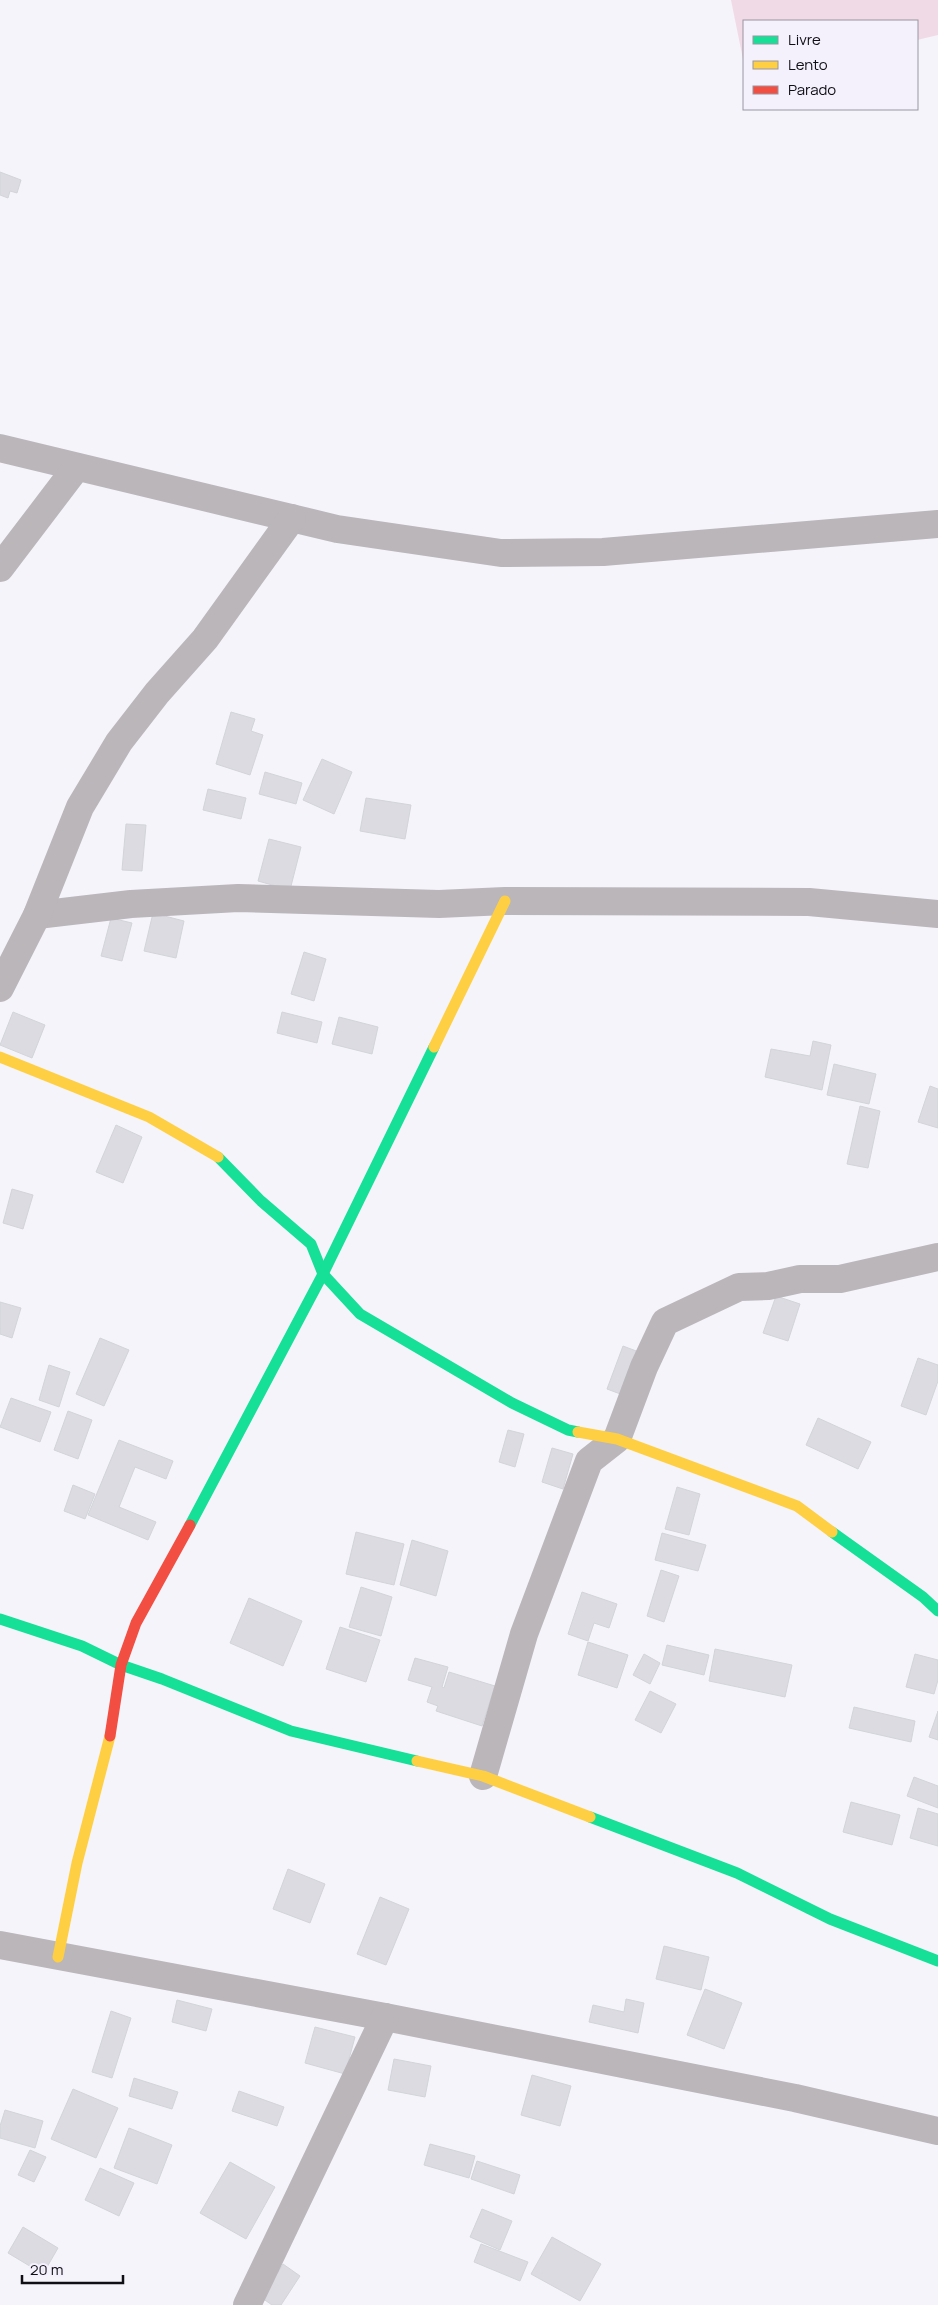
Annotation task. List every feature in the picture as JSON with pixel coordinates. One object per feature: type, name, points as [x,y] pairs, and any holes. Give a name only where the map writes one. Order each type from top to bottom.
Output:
[{"type":"street","points":[[0,448],[76,468],[337,529],[500,553],[603,552],[938,524]]},
{"type":"street","points":[[0,568],[76,468]]},
{"type":"street","points":[[0,988],[37,915],[80,807],[119,742],[205,639],[292,518]]},
{"type":"street","points":[[37,915],[131,904],[238,898],[439,904],[505,901],[808,902],[938,914]]},
{"type":"street","points":[[58,1957],[77,1863],[111,1734],[121,1665],[136,1623],[230,1452],[323,1274],[505,901]]},
{"type":"street","points":[[0,1057],[148,1117],[219,1158],[261,1201],[311,1244],[323,1274],[360,1314],[512,1403],[568,1430],[617,1439],[797,1506],[923,1597],[938,1612]]},
{"type":"street","points":[[483,1776],[524,1634],[589,1461],[617,1439],[644,1367],[666,1322],[738,1287],[768,1286],[800,1279],[840,1279],[938,1257]]},
{"type":"street","points":[[0,1619],[82,1646],[121,1665],[162,1679],[205,1698],[291,1731],[483,1776],[737,1873],[830,1919],[938,1961]]},
{"type":"street","points":[[0,1945],[385,2017],[795,2098],[938,2132]]},
{"type":"street","points":[[247,2305],[385,2017]]},
{"type":"shaded area","points":[[731,0],[938,0],[938,35],[918,40],[918,20],[743,20],[743,59]]},
{"type":"building","points":[[0,172],[21,180],[17,193],[10,191],[8,198],[0,195]]},
{"type":"building","points":[[231,712],[255,719],[251,731],[263,735],[250,775],[216,764]]},
{"type":"building","points":[[322,759],[352,772],[334,814],[303,800]]},
{"type":"building","points":[[265,772],[302,783],[296,804],[259,794]]},
{"type":"building","points":[[208,789],[246,798],[241,819],[203,810]]},
{"type":"building","points":[[366,798],[411,805],[405,839],[360,831]]},
{"type":"building","points":[[126,824],[146,825],[142,871],[122,870]]},
{"type":"building","points":[[269,839],[301,847],[290,890],[258,881]]},
{"type":"building","points":[[153,913],[184,921],[176,958],[144,951]]},
{"type":"building","points":[[111,918],[132,923],[122,961],[101,956]]},
{"type":"building","points":[[304,952],[326,959],[314,1001],[291,994]]},
{"type":"building","points":[[13,1012],[45,1025],[32,1058],[0,1045]]},
{"type":"building","points":[[282,1012],[322,1022],[317,1043],[277,1033]]},
{"type":"building","points":[[339,1017],[378,1027],[372,1054],[332,1044]]},
{"type":"building","points":[[813,1041],[831,1045],[822,1090],[765,1077],[771,1049],[810,1056]]},
{"type":"building","points":[[834,1064],[876,1074],[869,1104],[827,1095]]},
{"type":"building","points":[[930,1086],[938,1089],[938,1128],[918,1122]]},
{"type":"building","points":[[860,1106],[880,1111],[868,1168],[847,1164]]},
{"type":"building","points":[[116,1125],[142,1137],[123,1183],[96,1172]]},
{"type":"building","points":[[12,1189],[33,1195],[23,1229],[3,1223]]},
{"type":"building","points":[[776,1296],[800,1304],[788,1341],[763,1333]]},
{"type":"building","points":[[0,1302],[21,1308],[12,1338],[0,1334]]},
{"type":"building","points":[[100,1338],[129,1350],[104,1406],[76,1394]]},
{"type":"building","points":[[623,1346],[639,1352],[623,1395],[607,1389]]},
{"type":"building","points":[[918,1358],[938,1365],[938,1381],[926,1415],[901,1406]]},
{"type":"building","points":[[49,1365],[70,1372],[59,1407],[39,1400]]},
{"type":"building","points":[[11,1398],[51,1412],[40,1442],[0,1427]]},
{"type":"building","points":[[68,1411],[92,1420],[78,1459],[54,1450]]},
{"type":"building","points":[[818,1418],[871,1442],[858,1469],[806,1445]]},
{"type":"building","points":[[508,1430],[524,1434],[515,1467],[499,1462]]},
{"type":"building","points":[[119,1440],[173,1461],[166,1479],[135,1467],[119,1507],[156,1522],[148,1540],[88,1515]]},
{"type":"building","points":[[552,1448],[573,1454],[563,1489],[542,1482]]},
{"type":"building","points":[[73,1485],[95,1494],[85,1519],[64,1511]]},
{"type":"building","points":[[677,1487],[700,1494],[689,1535],[665,1529]]},
{"type":"building","points":[[356,1532],[404,1544],[394,1585],[346,1574]]},
{"type":"building","points":[[662,1533],[706,1545],[698,1571],[655,1560]]},
{"type":"building","points":[[412,1540],[448,1551],[436,1596],[400,1585]]},
{"type":"building","points":[[661,1570],[679,1576],[664,1622],[647,1616]]},
{"type":"building","points":[[361,1587],[392,1597],[381,1636],[349,1627]]},
{"type":"building","points":[[582,1592],[617,1604],[609,1628],[594,1623],[588,1641],[568,1634]]},
{"type":"building","points":[[249,1598],[302,1621],[283,1666],[230,1643]]},
{"type":"building","points":[[340,1627],[380,1640],[366,1682],[326,1669]]},
{"type":"building","points":[[588,1642],[628,1655],[617,1688],[578,1675]]},
{"type":"building","points":[[667,1645],[709,1655],[704,1675],[662,1665]]},
{"type":"building","points":[[715,1649],[792,1665],[785,1697],[709,1681]]},
{"type":"building","points":[[644,1654],[660,1663],[650,1684],[633,1675]]},
{"type":"building","points":[[915,1654],[938,1660],[938,1680],[934,1694],[906,1687]]},
{"type":"building","points":[[415,1658],[448,1667],[442,1687],[444,1688],[449,1672],[495,1686],[482,1726],[436,1711],[438,1706],[427,1702],[432,1687],[408,1680]]},
{"type":"building","points":[[650,1691],[676,1704],[661,1733],[635,1720]]},
{"type":"building","points":[[854,1707],[915,1721],[911,1742],[849,1728]]},
{"type":"building","points":[[938,1711],[938,1740],[929,1737]]},
{"type":"building","points":[[914,1777],[938,1786],[938,1808],[907,1796]]},
{"type":"building","points":[[851,1802],[900,1815],[892,1845],[843,1832]]},
{"type":"building","points":[[918,1808],[938,1814],[938,1846],[910,1838]]},
{"type":"building","points":[[288,1869],[325,1884],[310,1923],[273,1909]]},
{"type":"building","points":[[380,1897],[409,1909],[386,1965],[357,1954]]},
{"type":"building","points":[[664,1946],[709,1957],[701,1990],[656,1979]]},
{"type":"building","points":[[705,1989],[742,2003],[724,2049],[687,2035]]},
{"type":"building","points":[[626,1999],[644,2003],[638,2033],[589,2022],[593,2005],[624,2012]]},
{"type":"building","points":[[177,2000],[212,2009],[206,2031],[172,2022]]},
{"type":"building","points":[[111,2011],[131,2018],[112,2078],[92,2072]]},
{"type":"building","points":[[315,2027],[355,2037],[345,2074],[305,2063]]},
{"type":"building","points":[[394,2059],[431,2066],[425,2097],[388,2090]]},
{"type":"building","points":[[532,2075],[571,2086],[560,2126],[521,2115]]},
{"type":"building","points":[[134,2078],[178,2092],[172,2109],[129,2096]]},
{"type":"building","points":[[73,2089],[118,2108],[96,2158],[51,2139]]},
{"type":"building","points":[[239,2091],[284,2107],[277,2126],[232,2111]]},
{"type":"building","points":[[5,2110],[43,2121],[35,2148],[0,2138],[0,2126]]},
{"type":"building","points":[[129,2128],[172,2145],[157,2184],[114,2168]]},
{"type":"building","points":[[430,2144],[475,2156],[469,2178],[424,2165]]},
{"type":"building","points":[[30,2150],[46,2157],[34,2182],[18,2175]]},
{"type":"building","points":[[477,2161],[520,2175],[514,2194],[471,2179]]},
{"type":"building","points":[[230,2162],[275,2187],[246,2239],[200,2213]]},
{"type":"building","points":[[100,2168],[134,2183],[119,2216],[85,2200]]},
{"type":"building","points":[[482,2209],[512,2221],[500,2250],[470,2237]]},
{"type":"building","points":[[23,2227],[58,2248],[43,2274],[8,2253]]},
{"type":"building","points":[[552,2237],[601,2264],[580,2301],[531,2274]]},
{"type":"building","points":[[481,2244],[528,2262],[520,2281],[474,2262]]},
{"type":"building","points":[[283,2264],[300,2276],[281,2305],[272,2305],[262,2298]]},
{"type":"traffic: fast","points":[[190,1525],[323,1274],[434,1047]]},
{"type":"traffic: fast","points":[[218,1157],[261,1201],[311,1244],[323,1274],[360,1314],[512,1403],[568,1430],[578,1432]]},
{"type":"traffic: fast","points":[[832,1532],[923,1597],[938,1611]]},
{"type":"traffic: fast","points":[[0,1619],[82,1646],[121,1665],[162,1679],[291,1731],[417,1761]]},
{"type":"traffic: fast","points":[[590,1817],[737,1873],[830,1919],[938,1961]]},
{"type":"traffic: slow","points":[[434,1047],[505,901]]},
{"type":"traffic: slow","points":[[0,1057],[149,1117],[218,1157]]},
{"type":"traffic: slow","points":[[578,1432],[617,1439],[797,1506],[832,1532]]},
{"type":"traffic: slow","points":[[58,1957],[77,1863],[110,1736]]},
{"type":"traffic: slow","points":[[417,1761],[483,1776],[590,1817]]},
{"type":"traffic: jam","points":[[110,1736],[121,1665],[136,1623],[190,1525]]}]
